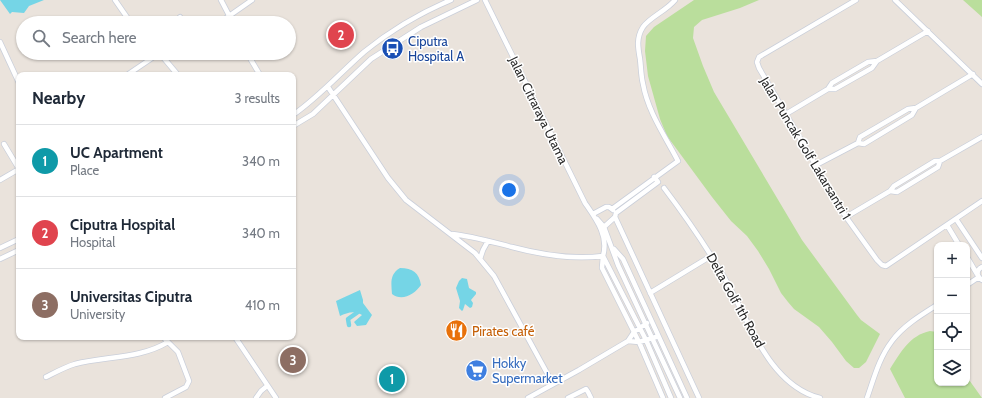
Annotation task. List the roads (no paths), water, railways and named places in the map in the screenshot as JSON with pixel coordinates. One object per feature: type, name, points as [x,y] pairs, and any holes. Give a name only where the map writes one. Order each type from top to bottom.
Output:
[{"type":"street","points":[[115,0],[127,16]]},
{"type":"street","points":[[221,0],[229,15],[252,0]]},
{"type":"street","points":[[296,113],[328,87],[365,52],[391,32],[416,17],[450,0]]},
{"type":"street","points":[[296,124],[312,114],[334,95],[371,59],[421,26],[477,0]]},
{"type":"street","name":"Jalan Citraraya Utama","points":[[485,0],[582,196],[595,217],[605,240],[602,268],[639,342],[663,398]]},
{"type":"street","points":[[612,209],[678,161],[663,135],[642,84],[637,42],[643,26],[671,5],[675,0]]},
{"type":"street","name":"Jalan Puncak Golf Lakarsantri 1","points":[[856,0],[759,56],[757,62],[759,68],[846,217],[877,260],[882,265],[886,266],[982,201]]},
{"type":"street","points":[[895,0],[982,84]]},
{"type":"street","points":[[786,114],[828,89],[832,83],[868,62],[877,61],[928,31]]},
{"type":"street","points":[[0,43],[16,77]]},
{"type":"street","points":[[132,72],[150,60]]},
{"type":"street","points":[[164,60],[175,72]]},
{"type":"street","points":[[252,60],[258,72]]},
{"type":"street","points":[[858,143],[860,137],[908,109],[916,108],[973,74]]},
{"type":"street","points":[[328,87],[388,178],[406,200],[476,253],[494,276],[553,384]]},
{"type":"street","points":[[816,165],[858,143],[864,144],[912,115],[916,108]]},
{"type":"street","points":[[846,217],[890,192],[894,186],[935,161],[940,161],[982,137]]},
{"type":"street","points":[[4,144],[16,164]]},
{"type":"street","points":[[0,180],[16,171]]},
{"type":"street","points":[[604,227],[615,215],[658,182],[654,177]]},
{"type":"street","name":"Delta Golf 1th Road","points":[[664,188],[692,225],[738,303],[754,335],[774,366],[783,377],[792,384],[818,398]]},
{"type":"street","points":[[595,217],[606,207],[612,209],[699,398]]},
{"type":"street","name":"Jalan Citraraya Utama","points":[[595,217],[604,227],[618,265],[680,398]]},
{"type":"street","points":[[956,219],[982,258]]},
{"type":"street","points":[[947,226],[957,242]]},
{"type":"street","points":[[450,234],[465,235],[558,256],[585,258],[603,256]]},
{"type":"street","points":[[0,248],[16,240]]},
{"type":"street","points":[[480,259],[488,241]]},
{"type":"street","name":"Jalan Citraraya Utama","points":[[613,248],[623,259],[687,398]]},
{"type":"street","points":[[0,259],[16,251]]},
{"type":"street","name":"Jalan Citraraya Utama","points":[[603,256],[646,340],[671,398]]},
{"type":"street","points":[[650,293],[711,256]]},
{"type":"street","points":[[970,262],[979,277]]},
{"type":"street","points":[[979,277],[979,269],[982,267]]},
{"type":"street","points":[[970,283],[979,277]]},
{"type":"street","points":[[867,398],[877,368],[892,341],[906,327],[934,307]]},
{"type":"street","points":[[528,398],[628,341],[634,332],[652,320]]},
{"type":"street","points":[[628,341],[639,342],[659,335]]},
{"type":"street","points":[[237,340],[276,398]]},
{"type":"street","points":[[46,377],[75,364],[137,354],[159,347],[168,342],[178,352],[189,381],[186,387],[165,398]]},
{"type":"street","points":[[256,398],[267,386]]},
{"type":"street","points":[[568,398],[586,389],[591,398]]},
{"type":"water","points":[[0,0],[44,0],[29,6],[24,13],[12,12],[10,14]]},
{"type":"water","points":[[400,268],[415,272],[419,277],[421,285],[412,294],[404,297],[392,294],[391,282],[394,273]]},
{"type":"water","points":[[462,278],[467,279],[469,288],[476,292],[476,294],[471,300],[473,303],[472,307],[470,308],[465,304],[462,311],[459,308],[460,301],[456,288]]},
{"type":"water","points":[[360,290],[363,303],[372,315],[366,325],[357,326],[354,322],[362,315],[353,312],[340,316],[336,301]]},
{"type":"waterway","points":[[349,325],[348,319],[358,312]]},
{"type":"place","name":"Ciputra Hospital","points":[[341,35]]},
{"type":"place","name":"Ciputra Hospital A","points":[[393,48]]},
{"type":"place","name":"Pirates café","points":[[456,331]]},
{"type":"place","name":"Universitas Ciputra","points":[[293,360]]},
{"type":"place","name":"Hokky Supermarket","points":[[476,370]]},
{"type":"place","name":"UC Apartment","points":[[392,379]]}]
